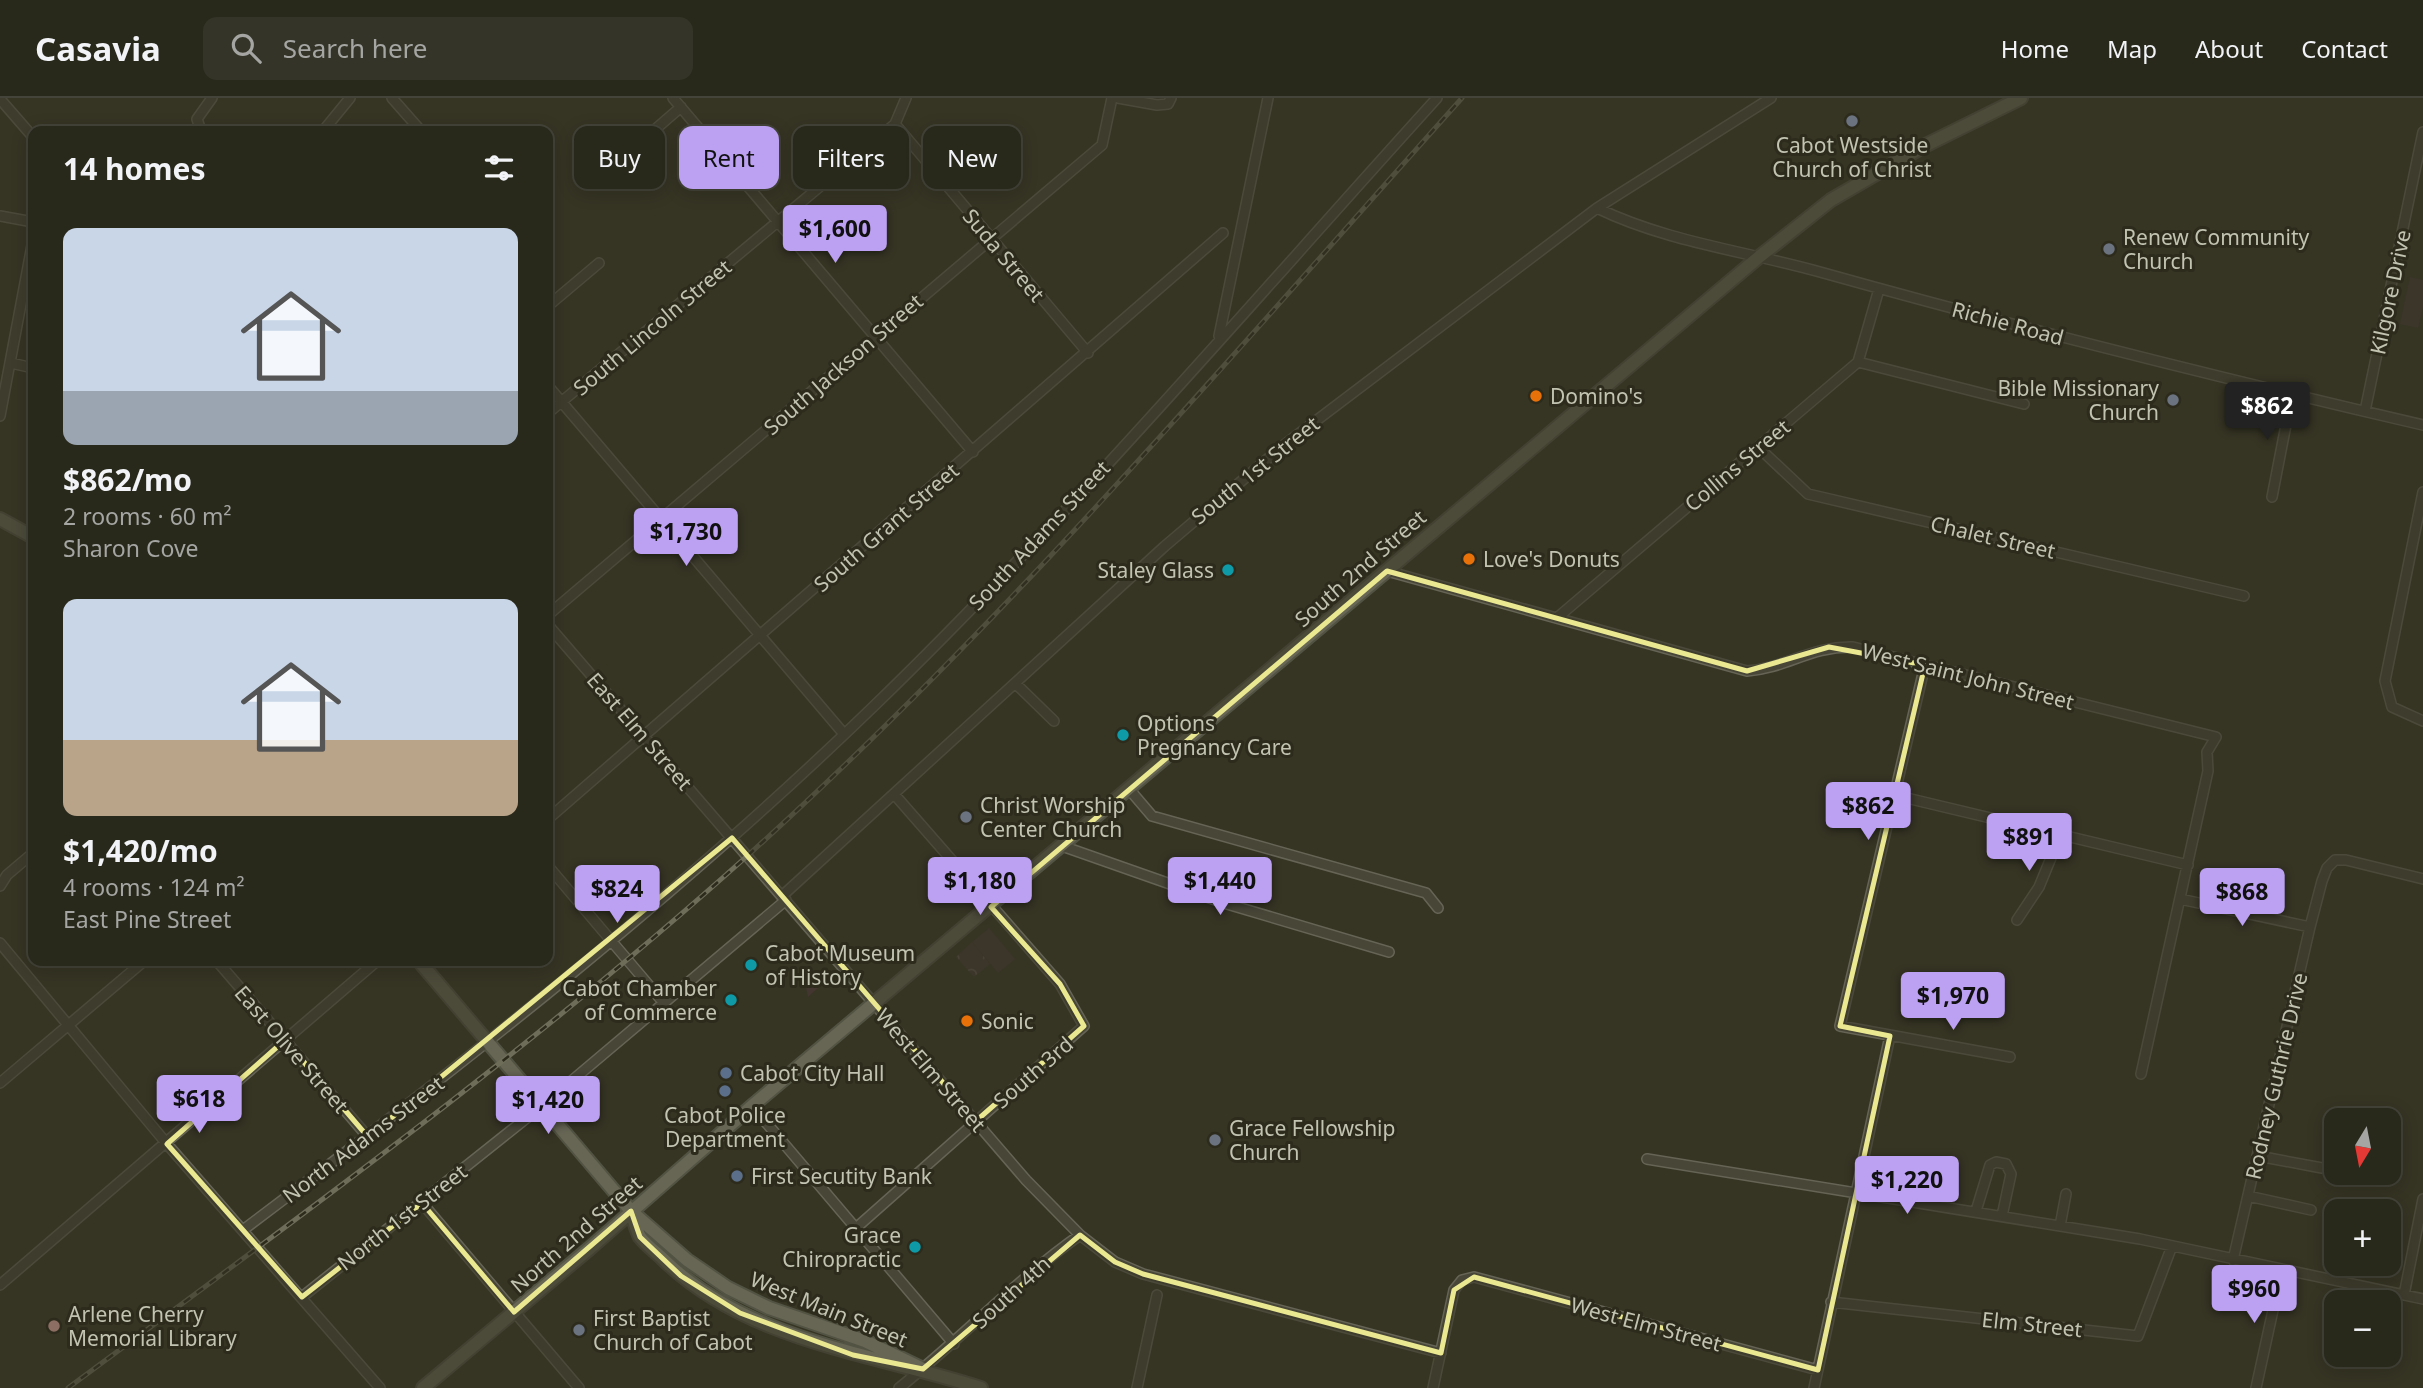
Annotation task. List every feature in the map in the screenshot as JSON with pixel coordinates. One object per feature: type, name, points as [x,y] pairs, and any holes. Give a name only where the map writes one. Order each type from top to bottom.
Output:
[{"type":"main road","name":"South 2nd Street","points":[[752,1106],[1759,257],[1831,200],[1924,146],[2021,98]]},
{"type":"main road","points":[[0,519],[28,534]]},
{"type":"main road","name":"West Main Street","points":[[423,966],[490,1041],[631,1211],[650,1224],[687,1260],[728,1288],[769,1308],[865,1341],[923,1369],[981,1388]]},
{"type":"main road","name":"North 2nd Street","points":[[423,1388],[752,1106]]},
{"type":"street","points":[[199,126],[197,119],[212,98]]},
{"type":"street","points":[[327,126],[350,98]]},
{"type":"street","points":[[393,98],[417,126]]},
{"type":"street","points":[[673,98],[973,452]]},
{"type":"street","name":"South Lincoln Street","points":[[553,410],[895,124],[906,98]]},
{"type":"street","name":"South Jackson Street","points":[[553,611],[1102,145],[1112,98]]},
{"type":"street","points":[[1118,98],[1157,106],[1168,104],[1171,98]]},
{"type":"street","points":[[1217,341],[1268,98]]},
{"type":"street","name":"South Adams Street","points":[[610,940],[732,838],[844,734],[999,579],[1437,98]]},
{"type":"street","name":"South 1st Street","points":[[663,1002],[784,898],[1219,498],[1473,299],[1597,208],[1771,98]]},
{"type":"street","points":[[0,99],[28,131]]},
{"type":"street","points":[[659,126],[681,107]]},
{"type":"street","name":"Suda Street","points":[[895,124],[1088,353]]},
{"type":"street","name":"Kilgore Drive","points":[[2365,411],[2423,132]]},
{"type":"street","name":"Richie Road","points":[[1597,208],[1647,230],[2423,425]]},
{"type":"street","points":[[0,216],[28,221]]},
{"type":"street","name":"South Grant Street","points":[[553,815],[1223,233]]},
{"type":"street","points":[[553,302],[599,263]]},
{"type":"street","points":[[0,416],[28,268]]},
{"type":"street","points":[[1879,289],[1858,362],[2024,404]]},
{"type":"street","name":"Collins Street","points":[[1558,617],[1858,362]]},
{"type":"street","points":[[11,363],[28,367]]},
{"type":"street","points":[[553,392],[844,734]]},
{"type":"street","points":[[2272,497],[2292,394]]},
{"type":"street","name":"Chalet Street","points":[[1758,447],[1808,494],[2244,596]]},
{"type":"street","points":[[2423,492],[2385,681],[2392,707],[2423,721]]},
{"type":"street","name":"West Saint John Street","points":[[1387,571],[1747,671],[1764,670],[1829,647],[1853,647],[2216,737],[2207,752],[2208,771],[2141,1074]]},
{"type":"street","name":"East Elm Street","points":[[553,631],[732,838]]},
{"type":"street","points":[[1925,666],[1840,1026],[2010,1057]]},
{"type":"street","points":[[1016,684],[1054,721]]},
{"type":"street","points":[[1129,789],[1152,816],[1426,893],[1438,908]]},
{"type":"street","points":[[894,794],[991,906]]},
{"type":"street","points":[[1894,796],[2188,864]]},
{"type":"street","points":[[2017,920],[2039,887],[2060,836]]},
{"type":"street","name":"West Elm Street","points":[[732,838],[1026,1180],[1080,1235],[1115,1262],[1143,1275],[1441,1353],[1454,1290],[1462,1280],[1474,1277],[1818,1370]]},
{"type":"street","points":[[1062,846],[1227,904],[1389,952]]},
{"type":"street","points":[[0,886],[4,876],[28,857]]},
{"type":"street","name":"Rodney Guthrie Drive","points":[[2234,1260],[2310,927],[2327,868],[2335,860],[2357,861],[2423,879]]},
{"type":"street","points":[[553,872],[663,1002]]},
{"type":"street","points":[[2180,899],[2310,927]]},
{"type":"street","name":"South 3rd","points":[[856,1228],[1084,1026],[1060,984],[991,906]]},
{"type":"street","name":"North Adams Street","points":[[243,1230],[368,1137],[490,1041],[610,940]]},
{"type":"street","points":[[0,943],[167,1144],[380,1388]]},
{"type":"street","points":[[0,1083],[138,966]]},
{"type":"street","name":"East Olive Street","points":[[221,966],[368,1137]]},
{"type":"street","points":[[0,1285],[371,966]]},
{"type":"street","name":"North 1st Street","points":[[302,1297],[367,1242],[422,1203],[543,1105],[663,1002]]},
{"type":"street","points":[[1814,1388],[1890,1036]]},
{"type":"street","name":"West Main Street","points":[[752,1106],[954,1344]]},
{"type":"street","points":[[2258,1156],[2322,1168]]},
{"type":"street","points":[[1647,1159],[1976,1211],[2172,1246],[2423,1299]]},
{"type":"street","points":[[1976,1211],[1990,1166],[1996,1162],[2006,1164],[2011,1174],[2002,1216]]},
{"type":"street","points":[[2060,1226],[2066,1194]]},
{"type":"street","points":[[2248,1196],[2311,1210]]},
{"type":"street","points":[[2404,1295],[2423,1199]]},
{"type":"street","points":[[422,1203],[579,1388]]},
{"type":"street","name":"South 4th","points":[[899,1388],[1080,1235]]},
{"type":"street","name":"Elm Street","points":[[1832,1302],[2138,1336],[2172,1246]]},
{"type":"street","points":[[2256,1388],[2282,1269]]},
{"type":"street","points":[[1137,1388],[1157,1294]]},
{"type":"street","points":[[1433,1388],[1441,1353]]},
{"type":"highlighted area","points":[[1387,571],[1747,671],[1829,647],[1925,665],[1840,1026],[1890,1036],[1818,1370],[1474,1277],[1454,1290],[1441,1353],[1143,1274],[1115,1262],[1080,1235],[923,1369],[853,1355],[740,1313],[681,1276],[640,1237],[631,1211],[514,1312],[422,1203],[302,1297],[167,1144],[285,1040],[368,1137],[732,838],[976,1121],[1084,1026],[1060,984],[991,907]]},
{"type":"green space","points":[[2410,277],[2423,280],[2423,307],[2418,328],[2400,324]]},
{"type":"green space","points":[[989,928],[1015,959],[998,973],[972,942]]},
{"type":"green space","points":[[972,942],[990,964],[974,977],[956,957]]},
{"type":"green space","points":[[825,971],[831,976],[808,997],[806,987]]},
{"type":"railway","points":[[68,1388],[328,1195],[498,1064],[665,928],[746,857],[935,677],[1025,583],[1202,391],[1462,98]]},
{"type":"place","name":"Cabot Westside Church of Christ","points":[[1852,121]]},
{"type":"place","name":"Renew Community Church","points":[[2109,249]]},
{"type":"place","name":"Domino's","points":[[1536,396]]},
{"type":"place","name":"Bible Missionary Church","points":[[2173,400]]},
{"type":"place","name":"Love's Donuts","points":[[1469,559]]},
{"type":"place","name":"Staley Glass","points":[[1228,570]]},
{"type":"place","name":"Options Pregnancy Care","points":[[1123,735]]},
{"type":"place","name":"Christ Worship Center Church","points":[[966,817]]},
{"type":"place","name":"Cabot Museum of History","points":[[751,965]]},
{"type":"place","name":"Cabot Chamber of Commerce","points":[[731,1000]]},
{"type":"place","name":"Sonic","points":[[967,1021]]},
{"type":"place","name":"Cabot City Hall","points":[[726,1073]]},
{"type":"place","name":"Cabot Police Department","points":[[725,1091]]},
{"type":"place","name":"Grace Fellowship Church","points":[[1215,1140]]},
{"type":"place","name":"First Secutity Bank","points":[[737,1176]]},
{"type":"place","name":"Grace Chiropractic","points":[[915,1247]]},
{"type":"place","name":"Arlene Cherry Memorial Library","points":[[54,1326]]},
{"type":"place","name":"First Baptist Church of Cabot","points":[[579,1330]]}]
